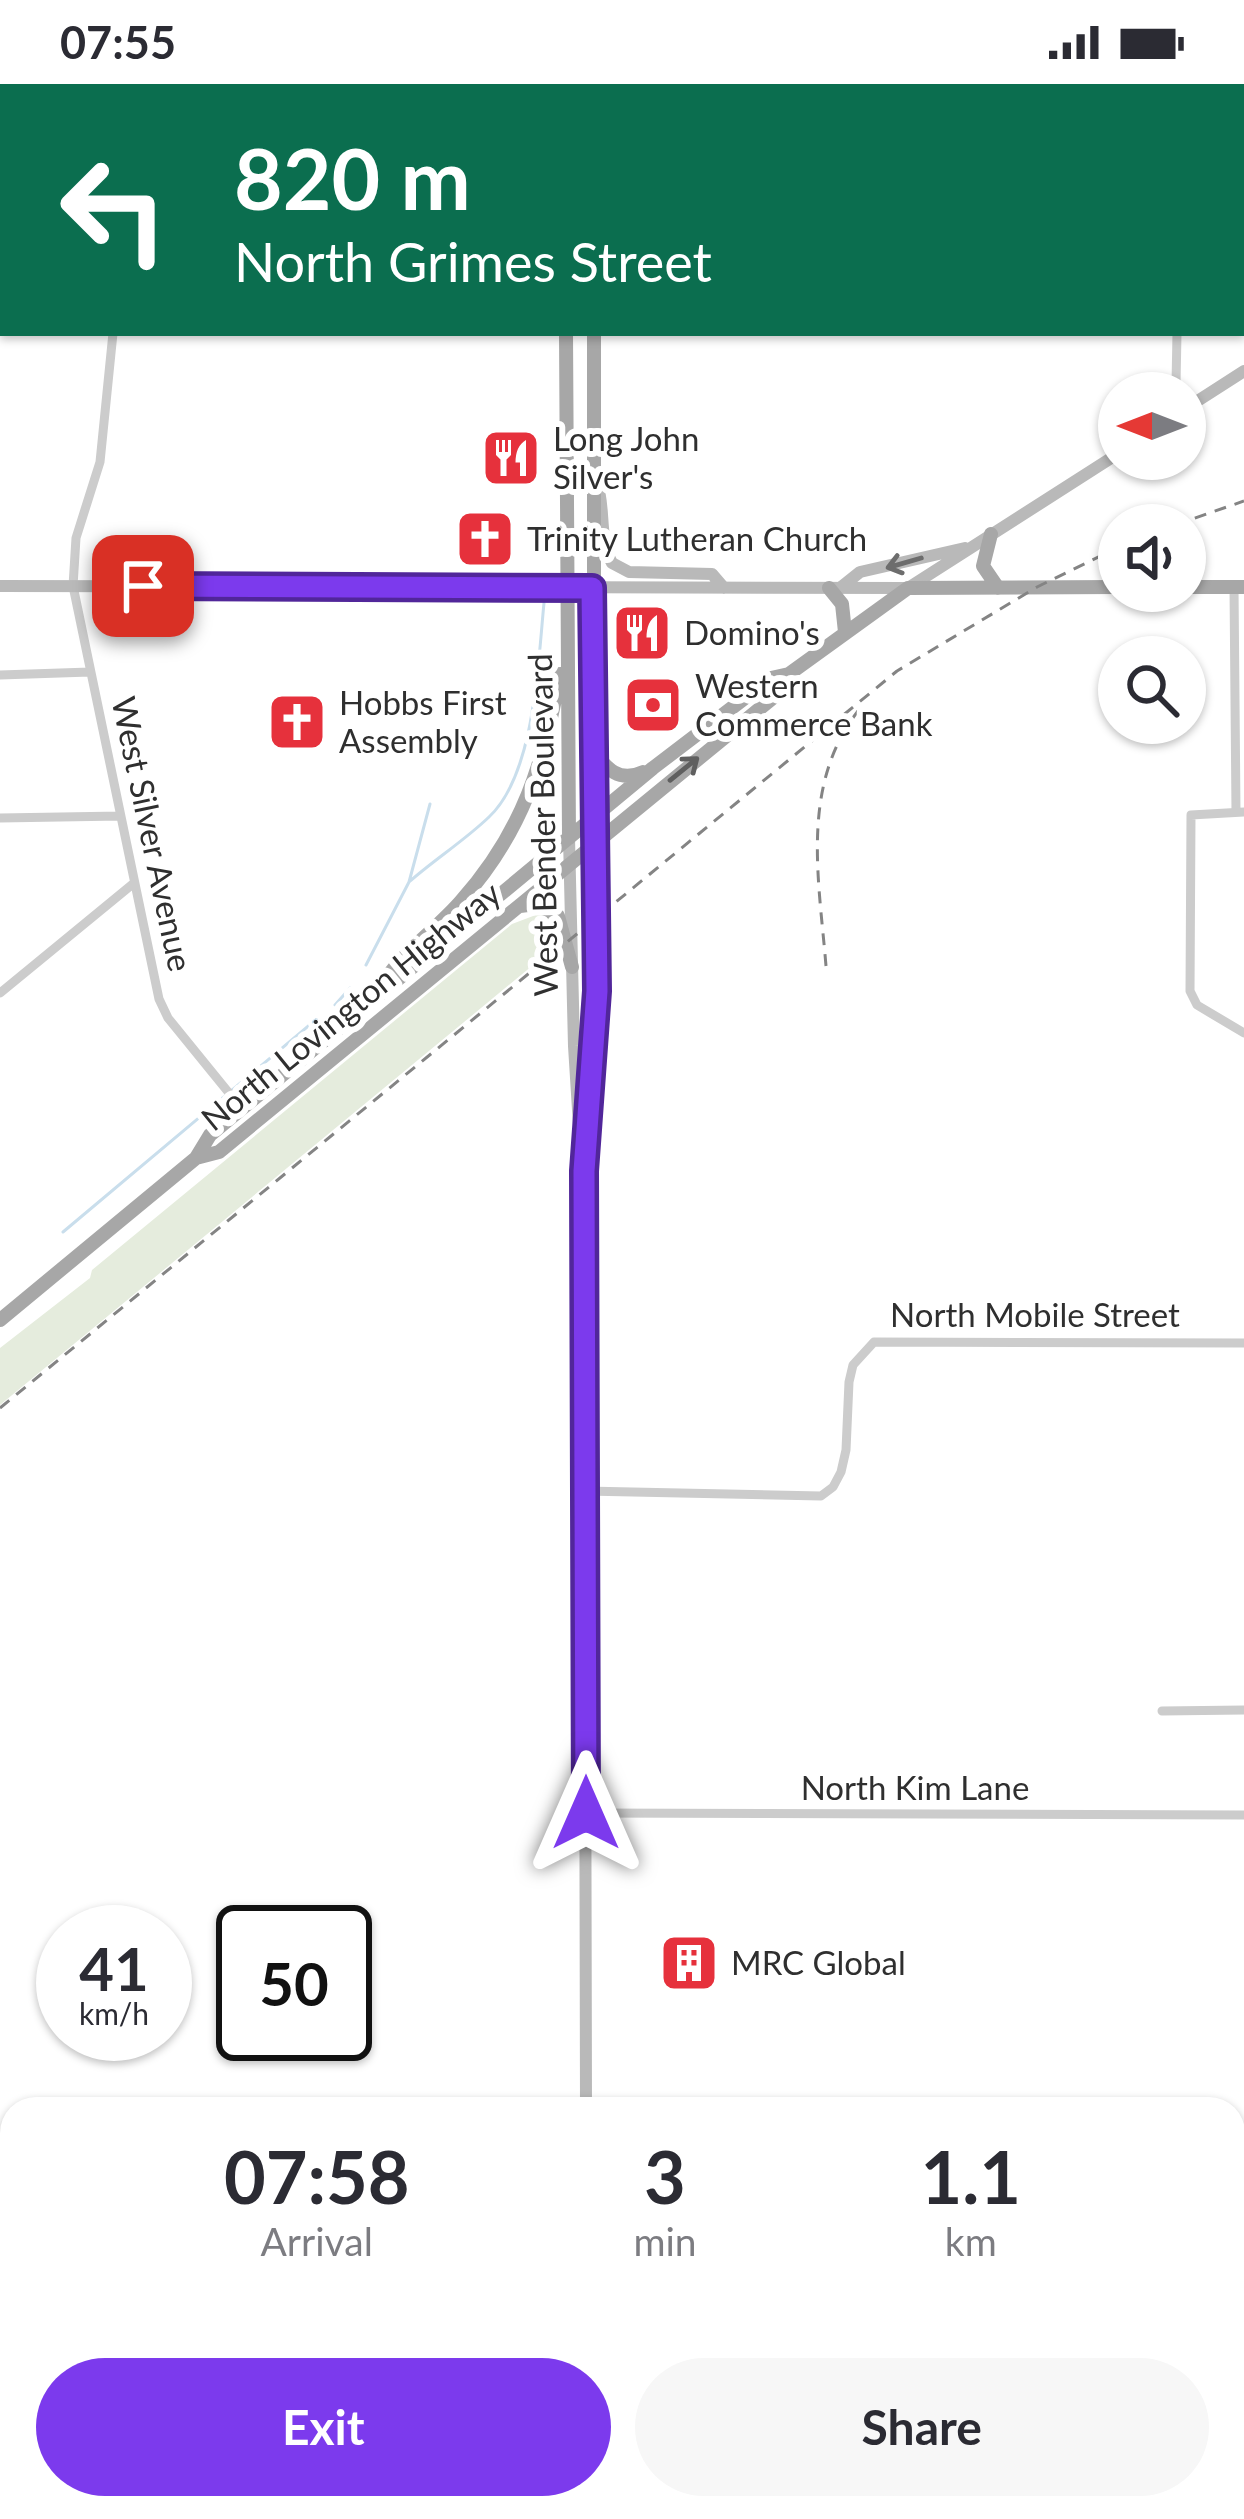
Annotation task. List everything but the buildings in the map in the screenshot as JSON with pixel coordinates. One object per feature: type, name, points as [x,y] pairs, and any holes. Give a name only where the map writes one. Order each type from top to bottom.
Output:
[{"type":"main road","name":"West Bender Boulevard","points":[[566,336],[569,838],[578,1142],[584,1171]]},
{"type":"main road","name":"West Bender Boulevard","points":[[586,2097],[584,1171],[597,991],[592,749],[594,336]]},
{"type":"main road","points":[[1206,395],[1244,371]]},
{"type":"main road","points":[[566,374],[594,375]]},
{"type":"main road","points":[[789,674],[908,588],[1098,466]]},
{"type":"main road","points":[[593,472],[603,497],[605,544],[612,563],[629,572],[712,574],[724,588]]},
{"type":"main road","points":[[991,534],[983,566],[998,588]]},
{"type":"main road","points":[[835,588],[860,572],[972,547]]},
{"type":"main road","points":[[0,586],[1098,587]]},
{"type":"main road","points":[[1206,587],[1239,587]]},
{"type":"main road","points":[[835,588],[845,632]]},
{"type":"main road","points":[[373,1000],[384,980],[464,899],[518,819],[549,740],[567,639]]},
{"type":"main road","name":"North Lovington Highway","points":[[0,1320],[196,1158],[211,1135],[242,1108],[653,768],[771,678],[789,674]]},
{"type":"main road","name":"North Lovington Highway","points":[[196,1158],[219,1152],[780,692],[789,674]]},
{"type":"main road","points":[[592,749],[608,770],[623,777],[653,768]]},
{"type":"main road","points":[[515,907],[536,904],[558,916],[572,967]]},
{"type":"street","name":"West Silver Avenue","points":[[113,336],[100,462],[76,538],[73,586],[159,999],[168,1018],[242,1108]]},
{"type":"street","points":[[1176,372],[1177,336]]},
{"type":"street","points":[[1239,587],[1240,812],[1191,815],[1190,991],[1197,1005],[1244,1033]]},
{"type":"street","points":[[0,675],[90,672]]},
{"type":"street","points":[[0,818],[121,816]]},
{"type":"street","points":[[0,992],[134,883]]},
{"type":"street","name":"North Mobile Street","points":[[585,1491],[821,1496],[833,1487],[846,1450],[853,1365],[874,1342],[1244,1343]]},
{"type":"street","points":[[1162,1711],[1244,1710]]},
{"type":"street","name":"North Kim Lane","points":[[586,1813],[1244,1815]]},
{"type":"green space","points":[[541,913],[552,917],[561,942],[0,1405],[0,1348],[512,924]]},
{"type":"waterway","points":[[409,882],[489,817],[516,774],[532,716],[544,603]]},
{"type":"waterway","points":[[366,965],[409,882],[430,804]]},
{"type":"waterway","points":[[335,1005],[350,988]]},
{"type":"waterway","points":[[63,1232],[319,1017]]},
{"type":"railway","points":[[1206,514],[1244,501]]},
{"type":"railway","points":[[0,1408],[897,671],[1037,587],[1098,557]]},
{"type":"railway","points":[[826,966],[818,867],[821,802],[840,740],[858,711]]},
{"type":"place","name":"Long John Silver's","points":[[511,458]]},
{"type":"place","name":"Trinity Lutheran Church","points":[[485,539]]},
{"type":"place","name":"Domino's","points":[[642,633]]},
{"type":"place","name":"Western Commerce Bank","points":[[653,705]]},
{"type":"place","name":"Hobbs First Assembly","points":[[297,722]]},
{"type":"place","name":"MRC Global","points":[[689,1963]]},
{"type":"route","points":[[143,586],[592,588],[597,991],[584,1171],[586,1813]]}]
